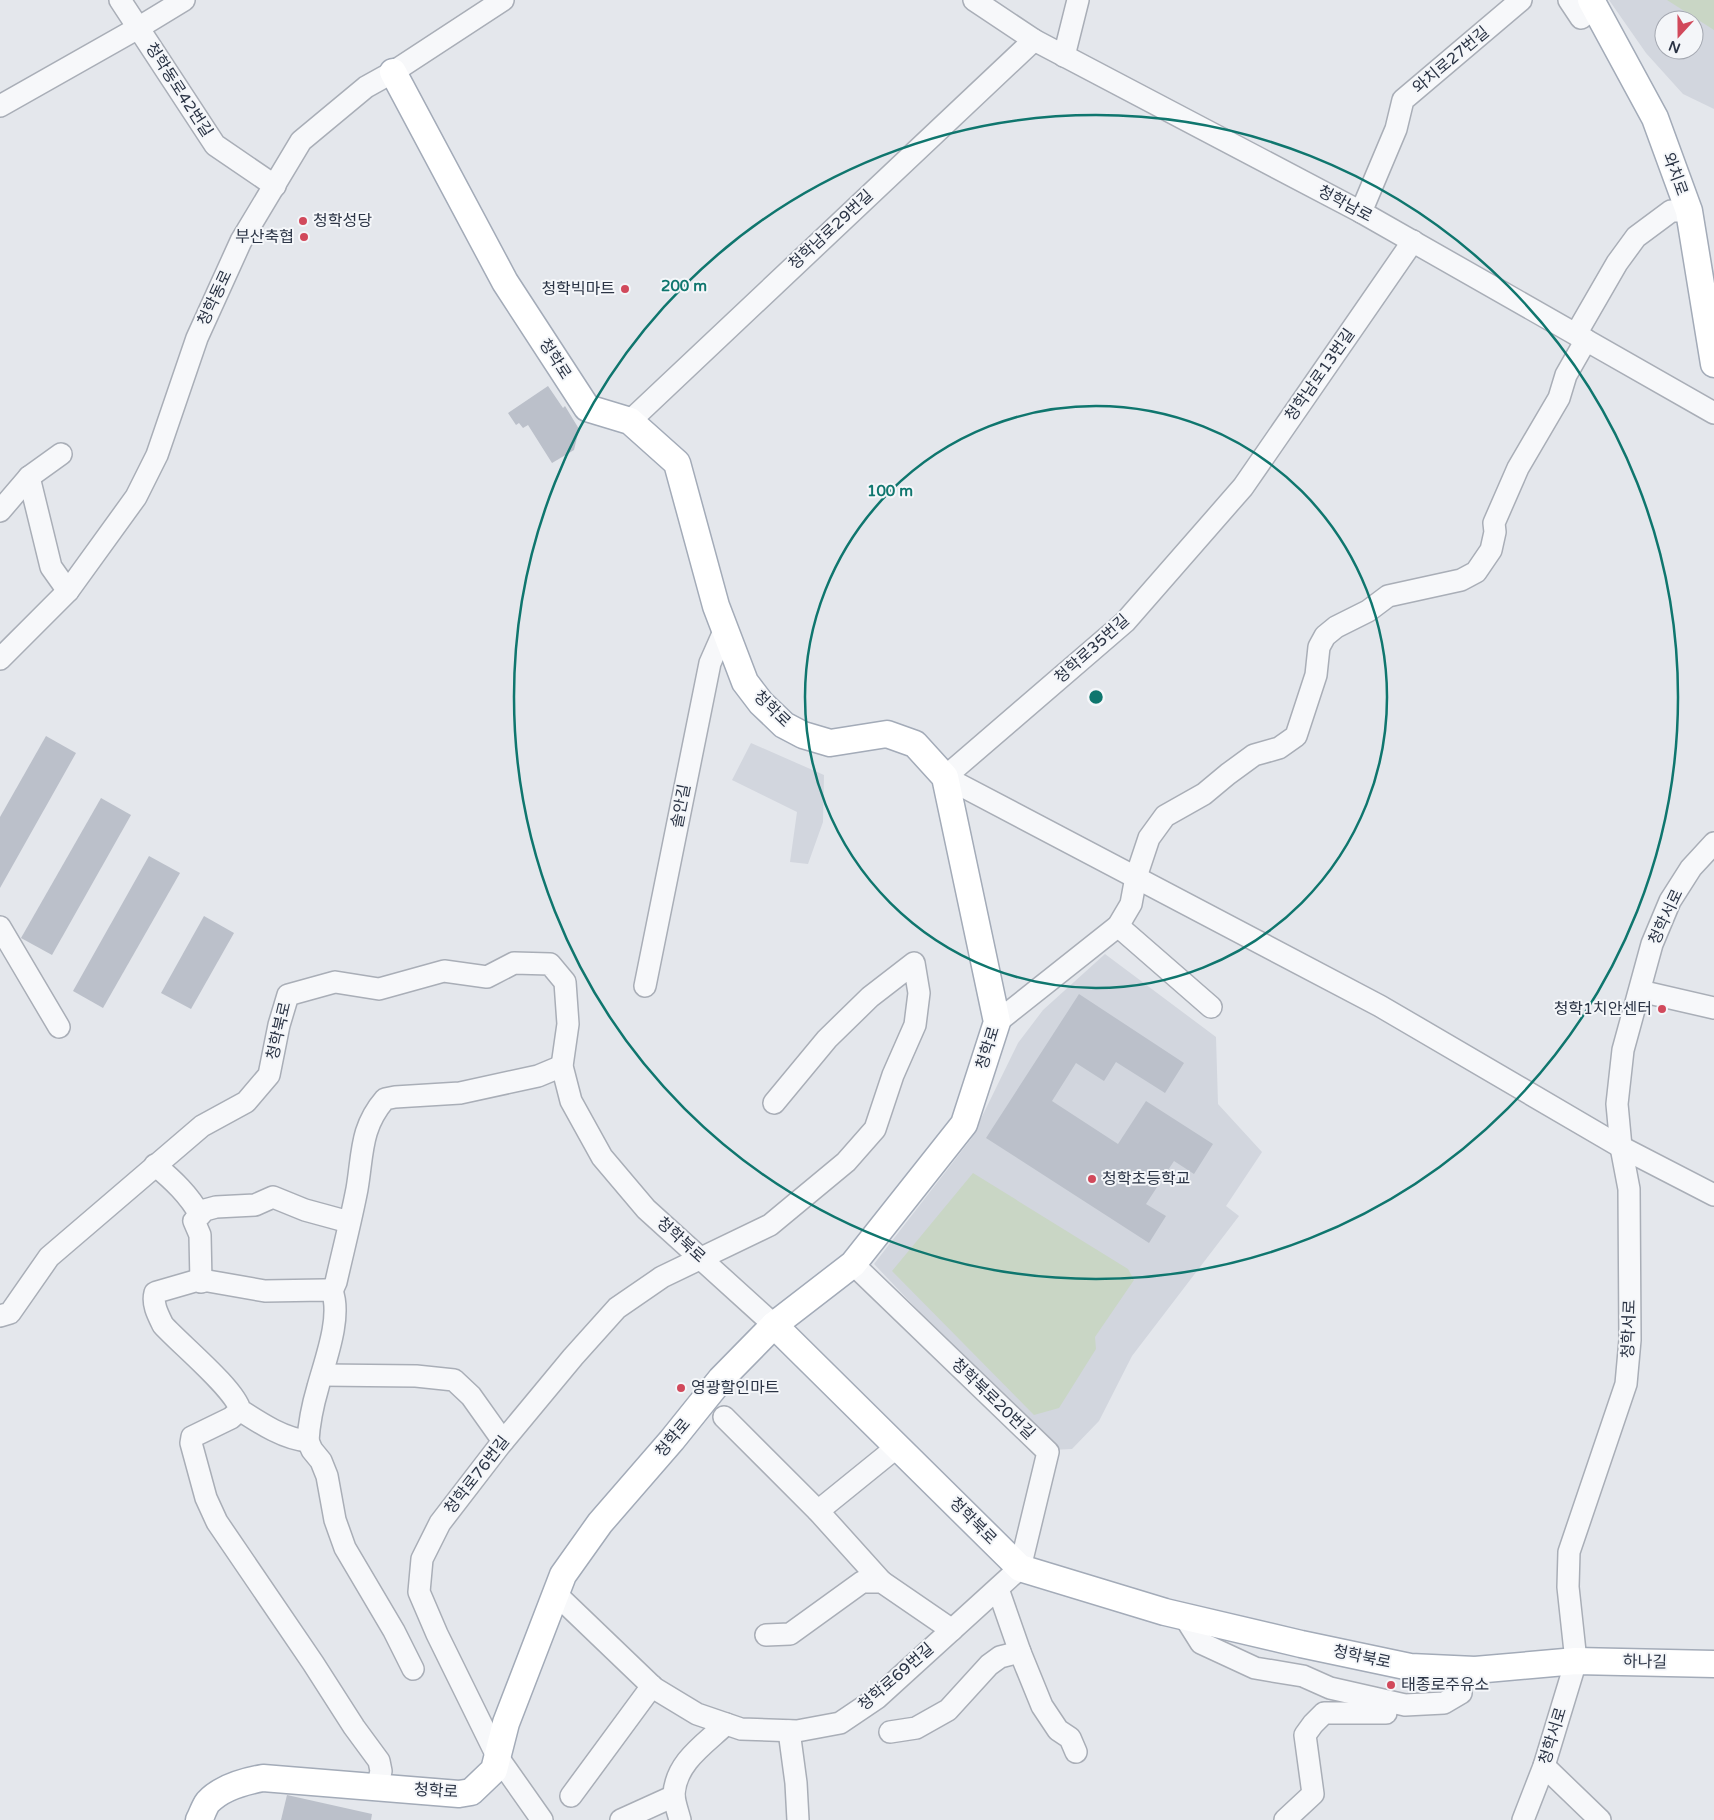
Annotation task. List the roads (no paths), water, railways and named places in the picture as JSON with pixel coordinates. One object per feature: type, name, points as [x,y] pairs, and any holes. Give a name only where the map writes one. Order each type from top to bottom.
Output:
[{"type":"main road","name":"와치로","points":[[1593,4],[1654,118],[1688,211],[1714,364]]},
{"type":"main road","name":"청학로","points":[[199,1820],[208,1802],[226,1790],[245,1781],[263,1778],[305,1780],[459,1794],[471,1792],[494,1770],[506,1722],[563,1575],[600,1523],[672,1440],[721,1379],[774,1325],[853,1264],[964,1124],[997,1022],[945,777],[915,744],[887,734],[830,743],[803,735],[784,725],[760,703],[745,682],[716,606],[677,463],[630,421],[587,408],[505,282],[394,72]]},
{"type":"main road","name":"청학북로","points":[[774,1325],[1020,1568],[1184,1616],[1301,1644],[1410,1667],[1475,1670],[1576,1661]]},
{"type":"main road","name":"하나길","points":[[1576,1661],[1714,1664]]},
{"type":"street","name":"청학동로42번길","points":[[120,0],[215,145],[275,186]]},
{"type":"street","points":[[0,106],[184,0]]},
{"type":"street","name":"청학동로","points":[[0,659],[68,591],[136,497],[157,455],[197,338],[241,241],[302,141],[366,87],[394,72],[503,0]]},
{"type":"street","name":"청학남로","points":[[974,0],[1034,40],[1361,212],[1714,413]]},
{"type":"street","points":[[1064,56],[1078,0]]},
{"type":"street","name":"와치로27번길","points":[[1361,212],[1396,129],[1403,100],[1521,0]]},
{"type":"street","points":[[1569,0],[1581,18],[1593,4]]},
{"type":"street","name":"청학남로29번길","points":[[630,421],[1034,40]]},
{"type":"street","points":[[997,1022],[1118,926],[1130,904],[1136,877],[1149,838],[1165,816],[1204,794],[1254,755],[1279,748],[1296,736],[1316,675],[1319,647],[1325,636],[1336,627],[1368,611],[1388,596],[1461,580],[1476,572],[1491,550],[1495,532],[1494,523],[1518,468],[1559,398],[1581,337],[1617,263],[1636,237],[1671,211],[1688,211]]},
{"type":"street","name":"청학남로13번길","points":[[1226,507],[1243,487],[1413,242]]},
{"type":"street","points":[[0,511],[28,477],[61,454]]},
{"type":"street","points":[[28,477],[51,567],[68,591]]},
{"type":"street","name":"청학로35번길","points":[[945,777],[1125,622],[1226,507]]},
{"type":"street","name":"솔안길","points":[[645,986],[710,662],[725,629]]},
{"type":"street","points":[[945,777],[1380,1006],[1621,1147],[1714,1195]]},
{"type":"street","name":"청학서로","points":[[1523,1820],[1544,1766],[1576,1661],[1568,1587],[1569,1552],[1626,1384],[1630,1340],[1629,1189],[1621,1147],[1617,1104],[1622,1059],[1652,944],[1670,901],[1691,868],[1714,843]]},
{"type":"street","points":[[1118,926],[1211,1007]]},
{"type":"street","points":[[0,928],[59,1027]]},
{"type":"street","name":"청학북로","points":[[0,1316],[10,1313],[49,1257],[202,1126],[246,1102],[269,1075],[279,1025],[288,995],[335,982],[379,989],[444,971],[488,977],[514,963],[550,964],[565,982],[568,1024],[562,1066],[571,1101],[602,1157],[646,1209],[774,1325]]},
{"type":"street","name":"청학로76번길","points":[[498,1756],[437,1634],[419,1592],[422,1559],[440,1523],[573,1357],[617,1308],[662,1277],[770,1225],[846,1162],[875,1129],[893,1075],[915,1025],[919,993],[914,963],[870,997],[827,1039],[774,1103]]},
{"type":"street","points":[[1640,991],[1714,1008]]},
{"type":"street","points":[[413,1669],[394,1631],[345,1548],[332,1506],[327,1476],[321,1461],[312,1450],[308,1441],[314,1403],[328,1356],[335,1300],[332,1291],[336,1282],[350,1222],[365,1136],[372,1116],[385,1099],[460,1093],[538,1076],[562,1066]]},
{"type":"street","points":[[155,1166],[174,1181],[193,1201],[200,1215]]},
{"type":"street","points":[[201,1282],[200,1235],[194,1221],[205,1210],[216,1207],[255,1206],[273,1197],[305,1210],[350,1222]]},
{"type":"street","name":"청학북로20번길","points":[[853,1264],[1048,1452],[1020,1568]]},
{"type":"street","points":[[308,1441],[265,1426],[240,1410],[238,1404],[221,1383],[163,1325],[154,1305],[155,1293],[186,1283],[201,1282],[264,1291],[332,1291]]},
{"type":"street","points":[[322,1375],[407,1376],[454,1380],[470,1396],[504,1441]]},
{"type":"street","points":[[240,1410],[231,1418],[192,1437],[191,1443],[206,1498],[222,1530],[313,1663],[354,1727],[379,1761],[381,1772],[378,1788]]},
{"type":"street","points":[[724,1417],[818,1511],[882,1582],[952,1630]]},
{"type":"street","points":[[818,1511],[898,1447]]},
{"type":"street","name":"청학로69번길","points":[[556,1594],[652,1686],[697,1714],[741,1730],[797,1731],[840,1723],[877,1698],[1020,1568]]},
{"type":"street","points":[[766,1635],[790,1634],[862,1582],[882,1582]]},
{"type":"street","points":[[998,1589],[1020,1652],[1042,1706],[1058,1730],[1070,1738],[1076,1752]]},
{"type":"street","points":[[1184,1616],[1201,1643],[1255,1668],[1303,1676],[1330,1688],[1405,1705],[1444,1702],[1461,1692]]},
{"type":"street","points":[[890,1732],[916,1728],[948,1710],[988,1665],[1000,1657],[1020,1652]]},
{"type":"street","points":[[1317,1682],[1324,1713]]},
{"type":"street","points":[[571,1796],[652,1686]]},
{"type":"street","points":[[1285,1820],[1313,1794],[1305,1735],[1313,1724],[1324,1713],[1386,1713]]},
{"type":"street","points":[[680,1820],[674,1796],[676,1778],[686,1761],[726,1724]]},
{"type":"street","points":[[789,1731],[796,1783],[798,1820]]},
{"type":"street","points":[[498,1756],[542,1820]]},
{"type":"street","points":[[1544,1766],[1600,1820]]},
{"type":"street","points":[[621,1820],[674,1796]]},
{"type":"place","name":"청학성당","points":[[303,221]]},
{"type":"place","name":"부산축협","points":[[304,237]]},
{"type":"place","name":"청학빅마트","points":[[625,289]]},
{"type":"place","name":"청학1치안센터","points":[[1662,1009]]},
{"type":"place","name":"청학초등학교","points":[[1092,1179]]},
{"type":"place","name":"영광할인마트","points":[[681,1388]]},
{"type":"place","name":"태종로주유소","points":[[1391,1685]]}]
